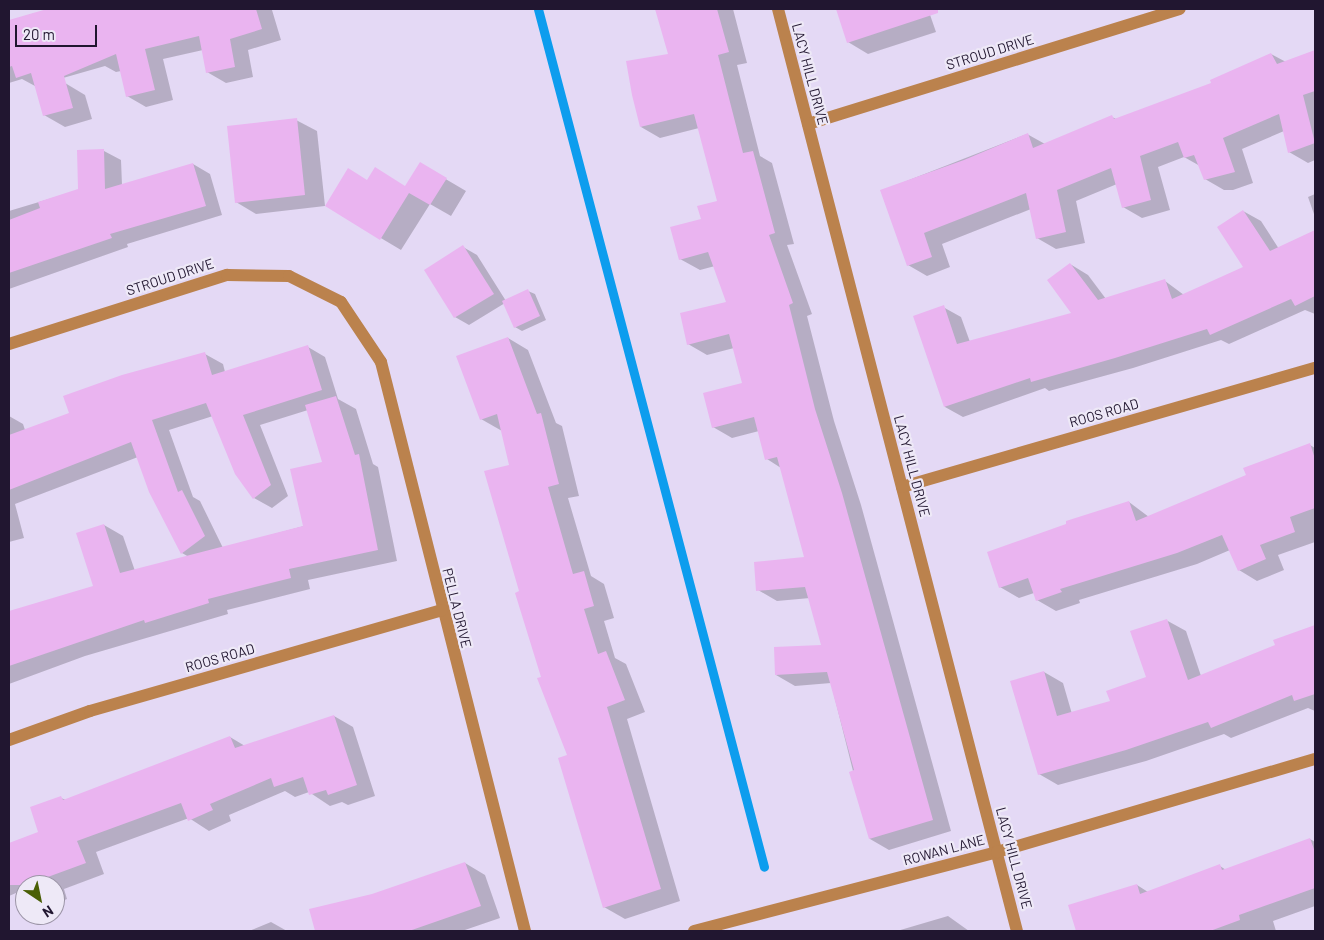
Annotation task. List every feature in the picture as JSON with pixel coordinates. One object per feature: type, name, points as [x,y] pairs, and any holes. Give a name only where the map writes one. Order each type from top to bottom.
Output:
[{"type":"street","name":"LACY HILL DRIVE","points":[[778,9],[1018,931]]},
{"type":"street","name":"STROUD DRIVE","points":[[808,124],[1180,9]]},
{"type":"street","name":"STROUD DRIVE","points":[[9,344],[227,275],[289,276],[341,302]]},
{"type":"street","name":"PELLA DRIVE","points":[[341,302],[381,362],[442,610],[526,931]]},
{"type":"street","name":"ROOS ROAD","points":[[902,487],[1315,368]]},
{"type":"street","name":"ROOS ROAD","points":[[9,740],[90,711],[442,610]]},
{"type":"street","name":"ROWAN LANE","points":[[694,931],[997,852],[1315,759]]},
{"type":"building","points":[[47,9],[256,9],[262,29],[230,39],[235,67],[206,73],[199,36],[145,49],[155,90],[126,97],[116,54],[64,76],[73,108],[43,116],[31,73],[16,78],[12,66],[9,67],[9,20]]},
{"type":"building","points":[[655,9],[717,9],[729,52],[718,55],[743,153],[753,151],[775,233],[769,235],[793,303],[789,305],[815,409],[842,493],[933,820],[869,839],[849,772],[854,770],[827,672],[775,675],[774,647],[821,645],[805,587],[756,591],[754,562],[804,557],[777,457],[765,460],[754,417],[712,428],[703,393],[742,383],[729,334],[687,345],[680,313],[726,302],[708,252],[679,260],[670,227],[701,219],[697,206],[717,201],[694,114],[640,127],[626,61],[668,54]]},
{"type":"building","points":[[836,9],[938,9],[938,13],[847,43]]},
{"type":"building","points":[[1315,50],[1315,91],[1303,95],[1315,143],[1288,153],[1279,114],[1223,138],[1235,172],[1204,180],[1194,155],[1184,158],[1178,142],[1140,156],[1151,200],[1122,208],[1111,168],[1057,190],[1066,232],[1036,239],[1026,193],[924,233],[932,257],[907,266],[880,190],[964,160],[1028,133],[1033,148],[1112,115],[1114,119],[1211,83],[1210,80],[1271,53],[1277,64]]},
{"type":"building","points":[[297,118],[305,195],[235,203],[227,126]]},
{"type":"building","points":[[104,149],[105,189],[193,163],[206,206],[110,234],[112,238],[9,273],[9,220],[40,208],[38,202],[78,189],[77,150]]},
{"type":"building","points":[[420,162],[447,178],[430,205],[409,193],[380,240],[325,206],[348,168],[367,180],[375,167],[405,186]]},
{"type":"building","points":[[1243,210],[1270,251],[1315,230],[1315,296],[1295,306],[1291,299],[1210,335],[1207,329],[1031,382],[1030,378],[944,407],[913,316],[944,305],[957,344],[1071,313],[1047,280],[1070,263],[1098,300],[1165,279],[1172,299],[1243,267],[1217,227]]},
{"type":"building","points":[[463,245],[494,294],[454,318],[424,270]]},
{"type":"building","points":[[528,289],[540,316],[514,328],[502,301]]},
{"type":"building","points":[[508,337],[537,414],[541,413],[559,484],[548,487],[573,574],[584,571],[594,606],[584,609],[598,654],[606,651],[625,700],[607,707],[661,889],[603,908],[558,758],[567,755],[537,678],[541,677],[515,593],[519,591],[484,471],[509,465],[497,414],[480,420],[456,356]]},
{"type":"building","points":[[308,345],[322,390],[243,415],[271,485],[253,499],[235,474],[206,403],[152,420],[178,492],[182,490],[205,536],[181,554],[149,492],[131,442],[9,490],[9,435],[69,413],[63,396],[122,375],[205,352],[212,375]]},
{"type":"building","points":[[336,396],[355,455],[359,454],[378,550],[289,569],[291,578],[208,599],[209,603],[145,623],[144,620],[9,666],[9,611],[93,586],[76,533],[104,524],[120,573],[303,526],[290,469],[322,462],[305,405]]},
{"type":"building","points":[[1310,443],[1315,459],[1315,508],[1290,517],[1295,532],[1260,545],[1266,559],[1238,571],[1222,535],[1177,553],[1060,589],[1062,592],[1036,601],[1028,578],[999,588],[987,552],[1066,524],[1066,521],[1129,501],[1136,521],[1246,475],[1243,468]]},
{"type":"building","points":[[1167,619],[1188,680],[1275,645],[1273,640],[1315,625],[1315,694],[1294,701],[1292,695],[1211,728],[1208,722],[1126,750],[1038,775],[1010,681],[1044,671],[1057,716],[1110,701],[1106,691],[1146,677],[1130,631]]},
{"type":"building","points":[[334,715],[357,785],[328,795],[326,790],[309,795],[303,777],[274,787],[271,778],[210,804],[213,810],[188,821],[181,803],[77,841],[86,863],[53,875],[15,875],[15,885],[9,885],[9,843],[38,832],[30,807],[61,796],[63,800],[230,736],[235,748]]},
{"type":"building","points":[[1310,838],[1315,852],[1315,888],[1239,915],[1240,920],[1210,931],[1076,931],[1068,905],[1137,884],[1140,894],[1220,864],[1222,870]]},
{"type":"building","points":[[465,862],[481,906],[409,931],[315,931],[309,909],[372,894]]},
{"type":"waterway","points":[[538,9],[764,867]]}]
